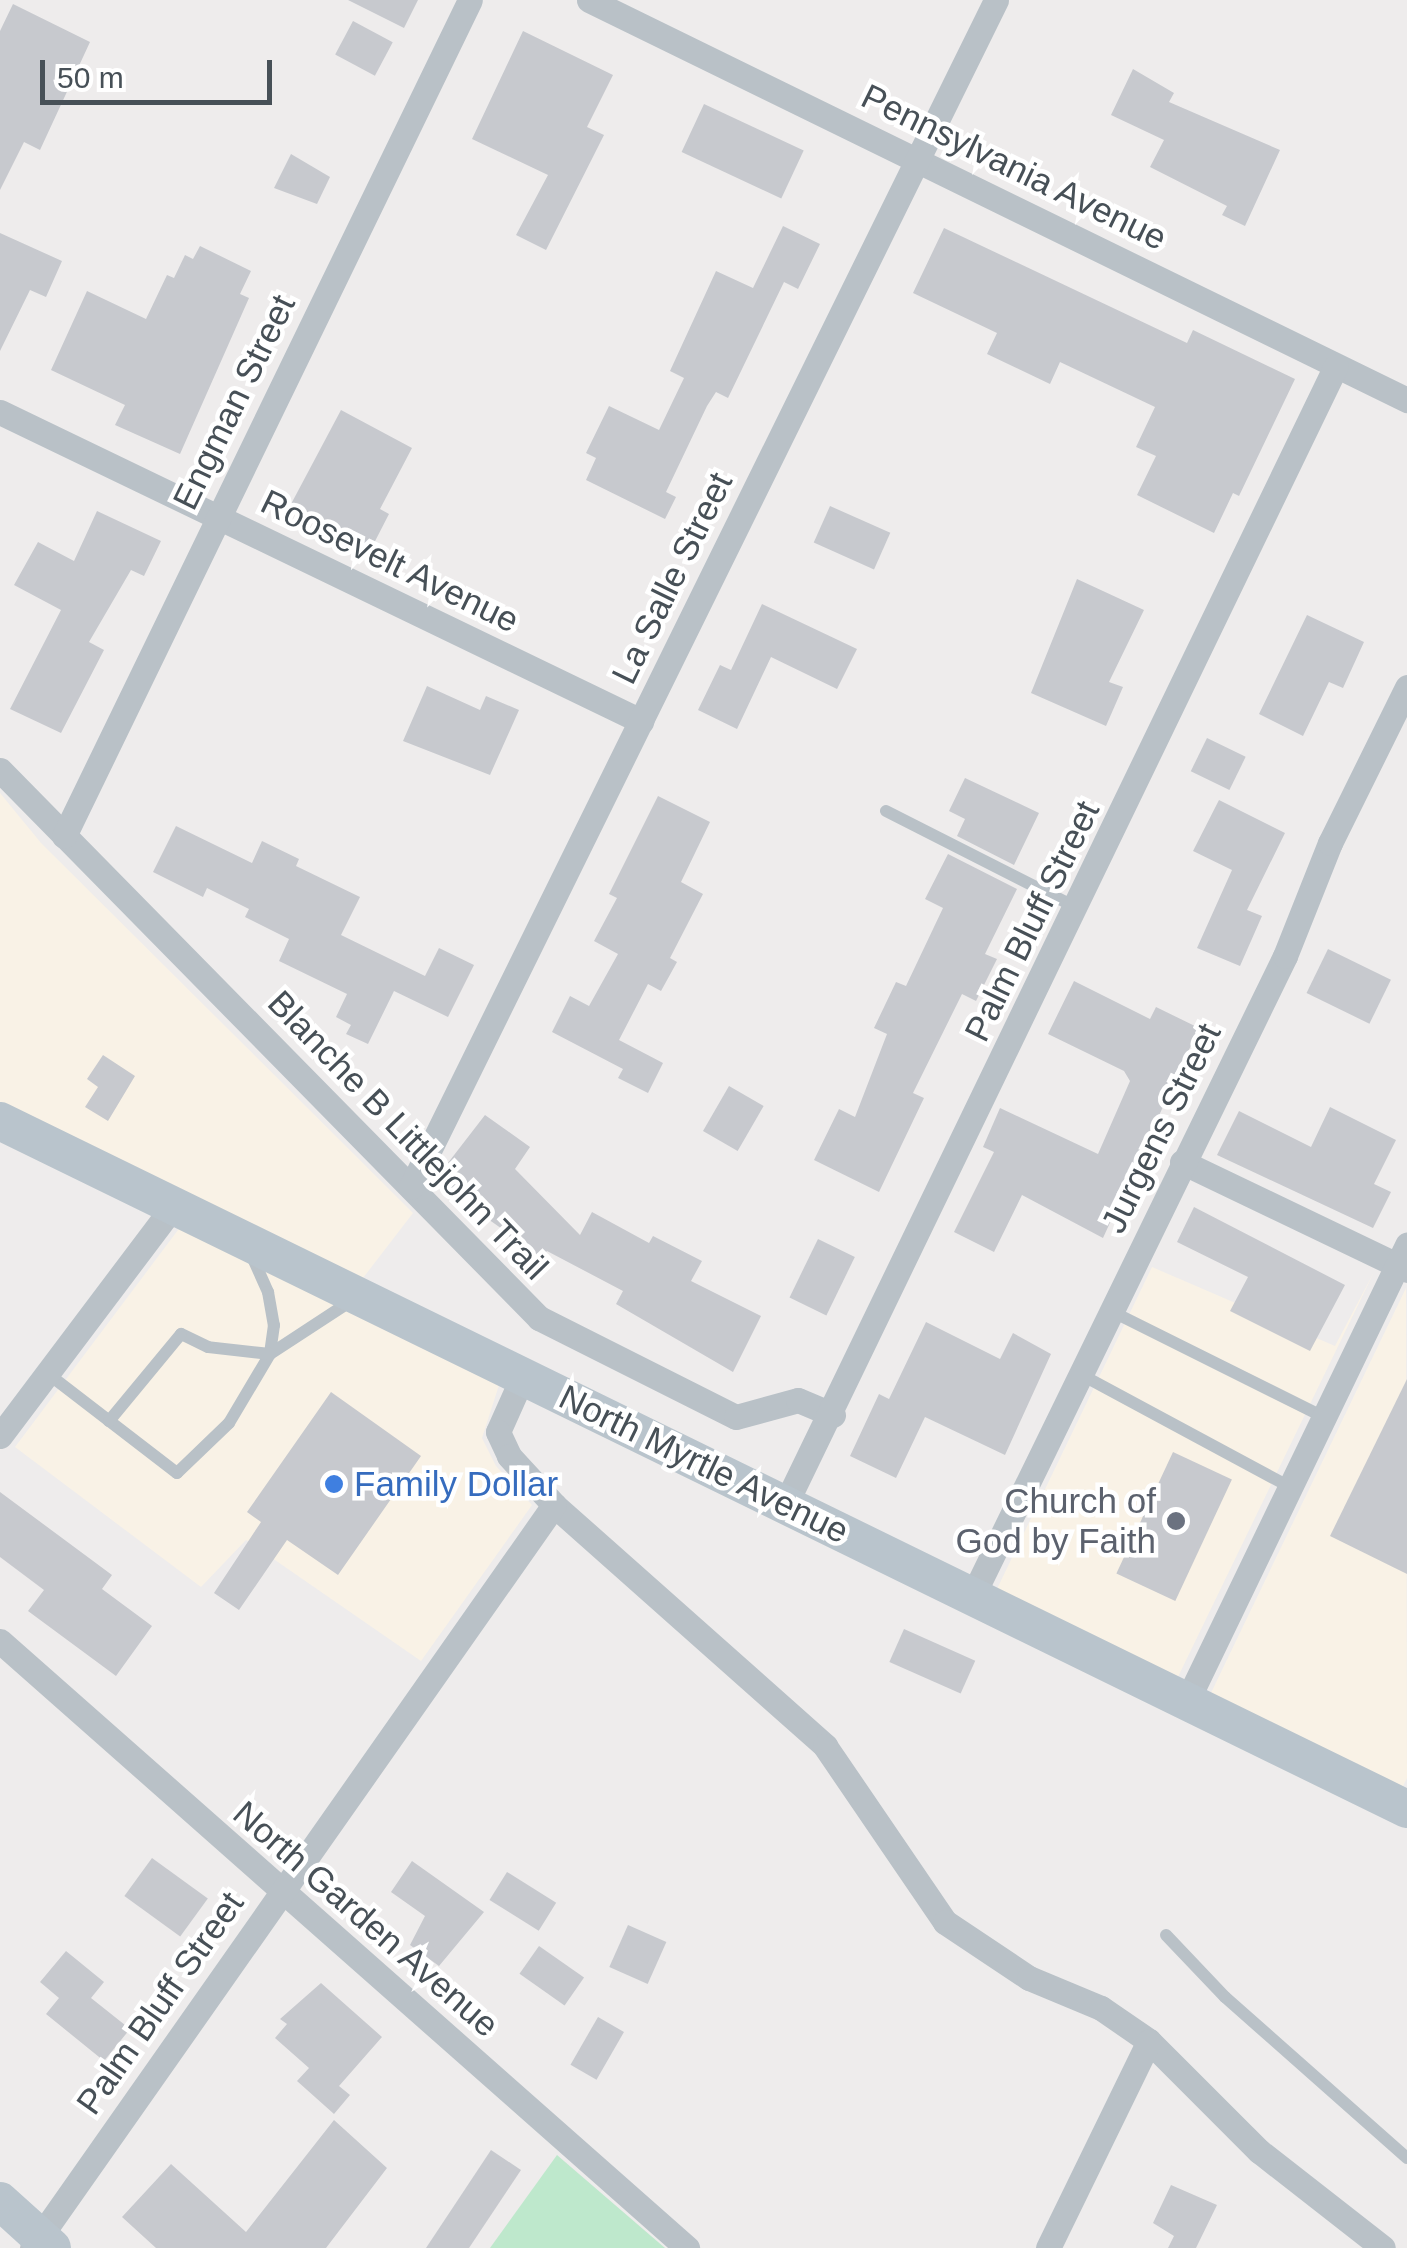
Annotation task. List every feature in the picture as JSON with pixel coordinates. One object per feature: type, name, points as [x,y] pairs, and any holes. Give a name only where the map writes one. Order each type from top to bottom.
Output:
[{"type":"main road","name":"North Myrtle Avenue","points":[[0,1120],[1407,1809]]},
{"type":"main road","points":[[0,2201],[42,2244]]},
{"type":"street","name":"Engman Street","points":[[64,836],[470,0]]},
{"type":"street","name":"Pennsylvania Avenue","points":[[589,0],[1407,400]]},
{"type":"street","name":"La Salle Street","points":[[411,1187],[996,0]]},
{"type":"street","name":"Palm Bluff Street","points":[[786,1503],[833,1416],[1336,366]]},
{"type":"street","name":"Roosevelt Avenue","points":[[0,412],[641,721]]},
{"type":"street","name":"Jurgens Street","points":[[972,1597],[1407,687]]},
{"type":"street","name":"Blanche B Littlejohn Trail","points":[[0,770],[539,1318],[670,1390],[736,1417],[798,1400],[833,1416]]},
{"type":"street","points":[[1182,1162],[1404,1260],[1186,1703]]},
{"type":"street","points":[[0,1436],[174,1204]]},
{"type":"street","points":[[523,1376],[498,1432],[509,1456],[554,1505],[826,1746],[945,1922],[1029,1978],[1101,2008],[1150,2041],[1259,2151],[1383,2248]]},
{"type":"street","name":"Palm Bluff Street","points":[[42,2244],[281,1890],[554,1505]]},
{"type":"street","name":"North Garden Avenue","points":[[0,1641],[687,2248]]},
{"type":"street","points":[[1048,2248],[1150,2041]]},
{"type":"lane","points":[[886,810],[1077,908]]},
{"type":"lane","points":[[47,1373],[177,1473],[229,1423],[270,1354],[274,1325],[268,1292],[244,1238]]},
{"type":"lane","points":[[109,1421],[181,1334],[208,1346],[270,1354],[360,1294]]},
{"type":"lane","points":[[1110,1311],[1324,1416]]},
{"type":"lane","points":[[1080,1374],[1290,1487]]},
{"type":"lane","points":[[1166,1935],[1225,1997],[1407,2158]]},
{"type":"shaded area","points":[[0,793],[41,843],[413,1213],[363,1278],[0,1103]]},
{"type":"shaded area","points":[[181,1226],[500,1382],[482,1438],[496,1466],[532,1505],[421,1661],[246,1540],[201,1587],[15,1447]]},
{"type":"shaded area","points":[[1152,1267],[1335,1346],[1374,1272],[1176,1681],[996,1591]]},
{"type":"shaded area","points":[[1406,1288],[1407,1778],[1402,1788],[1209,1697]]},
{"type":"green space","points":[[557,2155],[665,2248],[490,2248]]},
{"type":"building","points":[[348,0],[418,0],[404,28]]},
{"type":"building","points":[[13,4],[90,42],[40,150],[24,142],[0,190],[0,31]]},
{"type":"building","points":[[353,21],[393,42],[375,76],[335,55]]},
{"type":"building","points":[[523,31],[613,75],[587,127],[604,135],[546,250],[516,235],[548,175],[472,139]]},
{"type":"building","points":[[1133,69],[1174,93],[1169,102],[1280,150],[1245,226],[1222,215],[1227,206],[1150,167],[1164,140],[1111,115]]},
{"type":"building","points":[[704,104],[804,150],[781,199],[682,152]]},
{"type":"building","points":[[291,154],[330,177],[317,204],[274,188]]},
{"type":"building","points":[[783,226],[820,244],[798,289],[784,282],[728,398],[716,392],[707,406],[666,492],[676,497],[665,519],[586,480],[596,458],[586,453],[609,406],[659,430],[684,378],[670,371],[716,271],[753,288]]},
{"type":"building","points":[[944,228],[1187,343],[1193,330],[1295,379],[1239,496],[1233,493],[1214,533],[1137,495],[1156,456],[1136,447],[1155,407],[1060,362],[1050,384],[987,354],[997,333],[913,293]]},
{"type":"building","points":[[0,233],[62,261],[46,297],[30,290],[0,351]]},
{"type":"building","points":[[200,246],[251,271],[240,294],[249,298],[180,454],[115,425],[125,405],[51,370],[87,291],[146,319],[167,275],[174,278],[185,255],[193,259]]},
{"type":"building","points":[[341,410],[412,448],[380,509],[389,514],[371,549],[290,506]]},
{"type":"building","points":[[830,506],[890,533],[874,569],[814,543]]},
{"type":"building","points":[[97,511],[161,541],[144,576],[131,570],[89,642],[104,650],[61,733],[10,709],[61,610],[14,585],[38,542],[74,561]]},
{"type":"building","points":[[1077,579],[1144,610],[1109,682],[1123,687],[1106,726],[1031,693]]},
{"type":"building","points":[[762,604],[857,649],[837,689],[771,657],[737,729],[698,710],[720,665],[731,670]]},
{"type":"building","points":[[1307,615],[1364,642],[1343,688],[1329,682],[1303,736],[1259,714]]},
{"type":"building","points":[[427,686],[480,710],[486,696],[519,710],[490,775],[403,741]]},
{"type":"building","points":[[1207,738],[1246,757],[1229,790],[1191,771]]},
{"type":"building","points":[[965,778],[1039,813],[1014,865],[957,836],[965,819],[949,811]]},
{"type":"building","points":[[658,796],[710,822],[681,882],[703,894],[670,958],[677,962],[661,991],[648,984],[619,1040],[663,1063],[648,1093],[618,1078],[623,1069],[552,1032],[570,996],[589,1006],[618,954],[594,941],[617,898],[609,894]]},
{"type":"building","points":[[1219,800],[1285,833],[1247,910],[1262,916],[1240,966],[1197,948],[1232,870],[1193,851]]},
{"type":"building","points":[[176,826],[252,863],[262,841],[299,859],[296,866],[360,897],[341,935],[425,976],[439,948],[474,965],[448,1017],[394,991],[368,1044],[346,1034],[351,1025],[336,1017],[347,994],[279,961],[289,939],[245,917],[249,909],[207,888],[203,897],[153,872]]},
{"type":"building","points":[[948,854],[1017,889],[985,954],[997,959],[976,1001],[962,994],[913,1093],[924,1098],[879,1192],[814,1160],[839,1109],[855,1117],[887,1034],[874,1028],[896,982],[906,986],[943,908],[925,899]]},
{"type":"building","points":[[1328,949],[1391,980],[1369,1024],[1307,993]]},
{"type":"building","points":[[1074,981],[1150,1019],[1156,1007],[1199,1028],[1103,1238],[1022,1195],[994,1252],[954,1232],[994,1152],[983,1147],[1000,1108],[1098,1154],[1130,1081],[1124,1071],[1048,1034]]},
{"type":"building","points":[[103,1055],[135,1076],[108,1121],[85,1107],[98,1087],[87,1079]]},
{"type":"building","points":[[729,1086],[764,1106],[738,1151],[703,1131]]},
{"type":"building","points":[[1330,1107],[1396,1140],[1374,1184],[1391,1192],[1373,1228],[1217,1155],[1239,1111],[1311,1147]]},
{"type":"building","points":[[485,1115],[530,1147],[515,1169],[580,1235],[592,1212],[649,1243],[653,1236],[702,1261],[691,1281],[761,1316],[733,1372],[616,1304],[623,1291],[547,1251],[532,1266],[505,1231],[434,1181]]},
{"type":"building","points":[[1194,1207],[1345,1285],[1310,1351],[1230,1311],[1248,1277],[1177,1242]]},
{"type":"building","points":[[818,1239],[855,1257],[826,1315],[790,1297]]},
{"type":"building","points":[[926,1322],[1000,1359],[1013,1333],[1051,1354],[1005,1455],[925,1417],[896,1478],[850,1456],[879,1394],[889,1399]]},
{"type":"building","points":[[1407,1379],[1407,1574],[1330,1536]]},
{"type":"building","name":"Family Dollar","points":[[331,1392],[421,1456],[338,1575],[287,1540],[239,1610],[214,1593],[261,1522],[247,1512]]},
{"type":"building","points":[[1173,1452],[1232,1479],[1175,1601],[1116,1573]]},
{"type":"building","points":[[0,1492],[112,1575],[102,1589],[152,1626],[116,1676],[28,1611],[44,1590],[0,1557]]},
{"type":"building","points":[[904,1629],[975,1661],[961,1694],[889,1662]]},
{"type":"building","points":[[152,1858],[208,1899],[180,1937],[124,1896]]},
{"type":"building","points":[[412,1861],[484,1912],[439,1966],[410,1945],[425,1916],[391,1892]]},
{"type":"building","points":[[507,1872],[556,1903],[539,1931],[490,1900]]},
{"type":"building","points":[[628,1925],[666,1942],[648,1984],[609,1967]]},
{"type":"building","points":[[539,1946],[584,1978],[565,2005],[519,1974]]},
{"type":"building","points":[[66,1951],[104,1982],[91,1998],[130,2029],[104,2061],[46,2014],[59,1998],[40,1982]]},
{"type":"building","points":[[321,1983],[382,2037],[339,2086],[350,2095],[334,2114],[297,2081],[309,2068],[275,2038],[287,2024],[280,2019]]},
{"type":"building","points":[[598,2017],[624,2032],[596,2080],[570,2065]]},
{"type":"building","points":[[334,2120],[387,2168],[326,2248],[156,2248],[122,2217],[171,2164],[246,2232]]},
{"type":"building","points":[[491,2150],[521,2170],[469,2248],[426,2248]]},
{"type":"building","points":[[1171,2185],[1217,2205],[1196,2248],[1168,2248],[1174,2236],[1153,2223]]},
{"type":"place","name":"Family Dollar","points":[[334,1484]]},
{"type":"place","name":"Church of God by Faith","points":[[1176,1521]]}]
